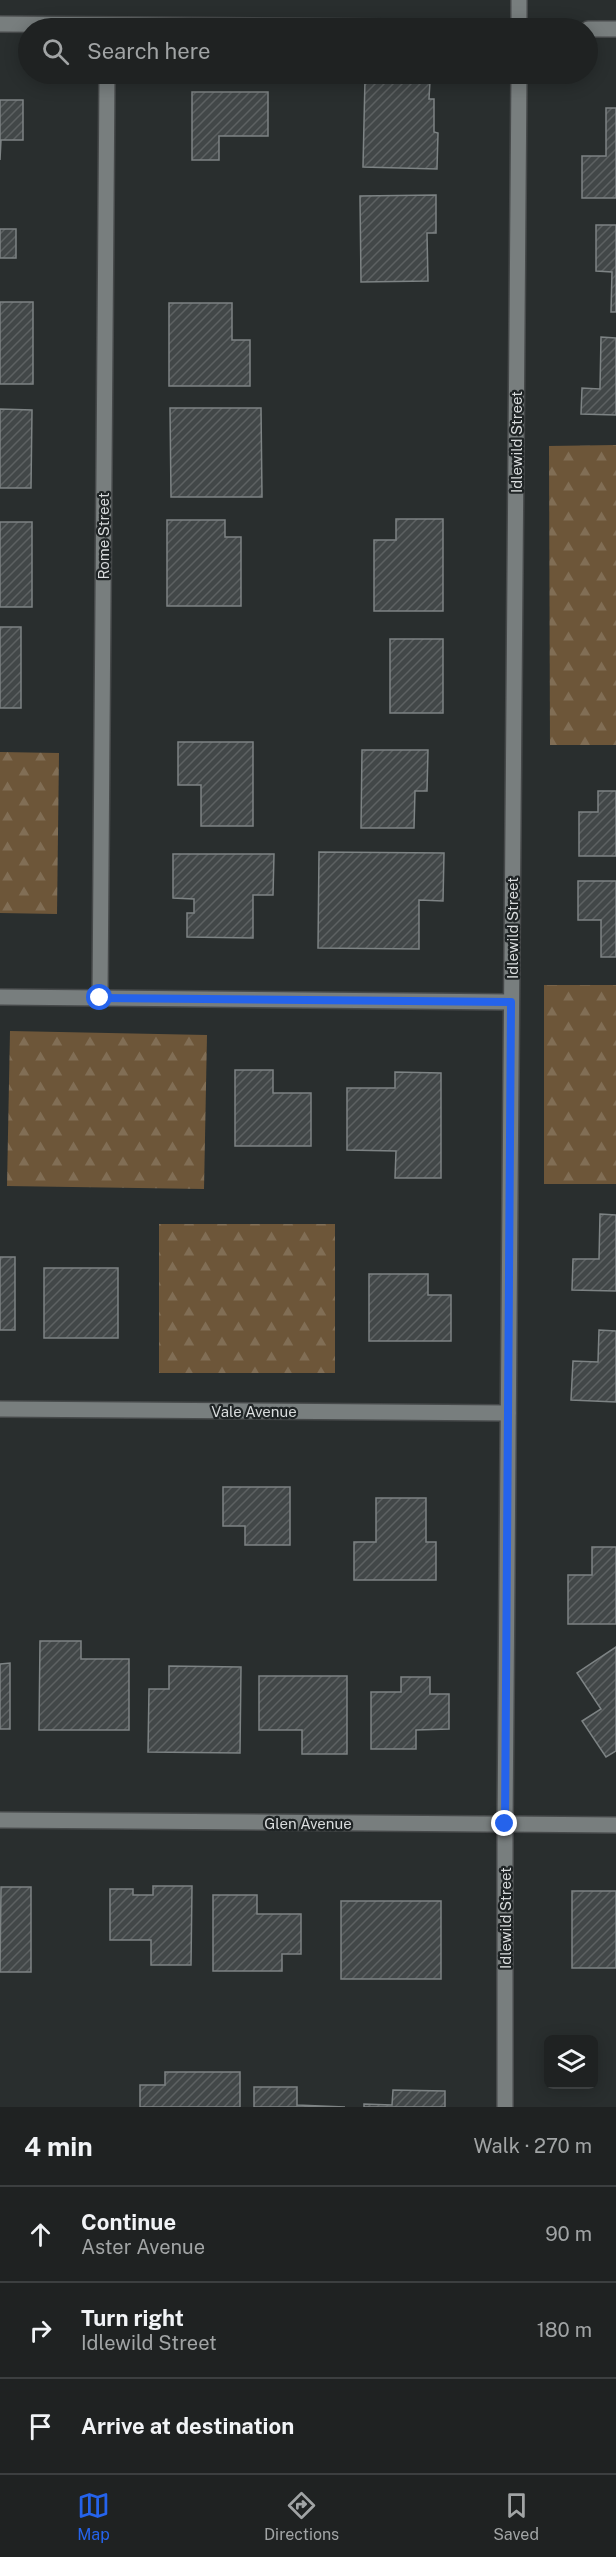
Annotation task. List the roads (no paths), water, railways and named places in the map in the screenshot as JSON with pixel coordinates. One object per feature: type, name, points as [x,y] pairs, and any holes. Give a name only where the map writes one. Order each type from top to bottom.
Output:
[{"type":"street","points":[[519,0],[520,18]]},
{"type":"street","points":[[0,24],[18,25]]},
{"type":"street","points":[[598,29],[616,29]]},
{"type":"street","name":"Rome Street","points":[[100,998],[107,84]]},
{"type":"street","name":"Idlewild Street","points":[[505,2107],[505,1824],[519,84]]},
{"type":"street","points":[[0,998],[511,1002]]},
{"type":"street","name":"Vale Avenue","points":[[0,1408],[508,1413]]},
{"type":"street","name":"Glen Avenue","points":[[0,1820],[616,1825]]}]
